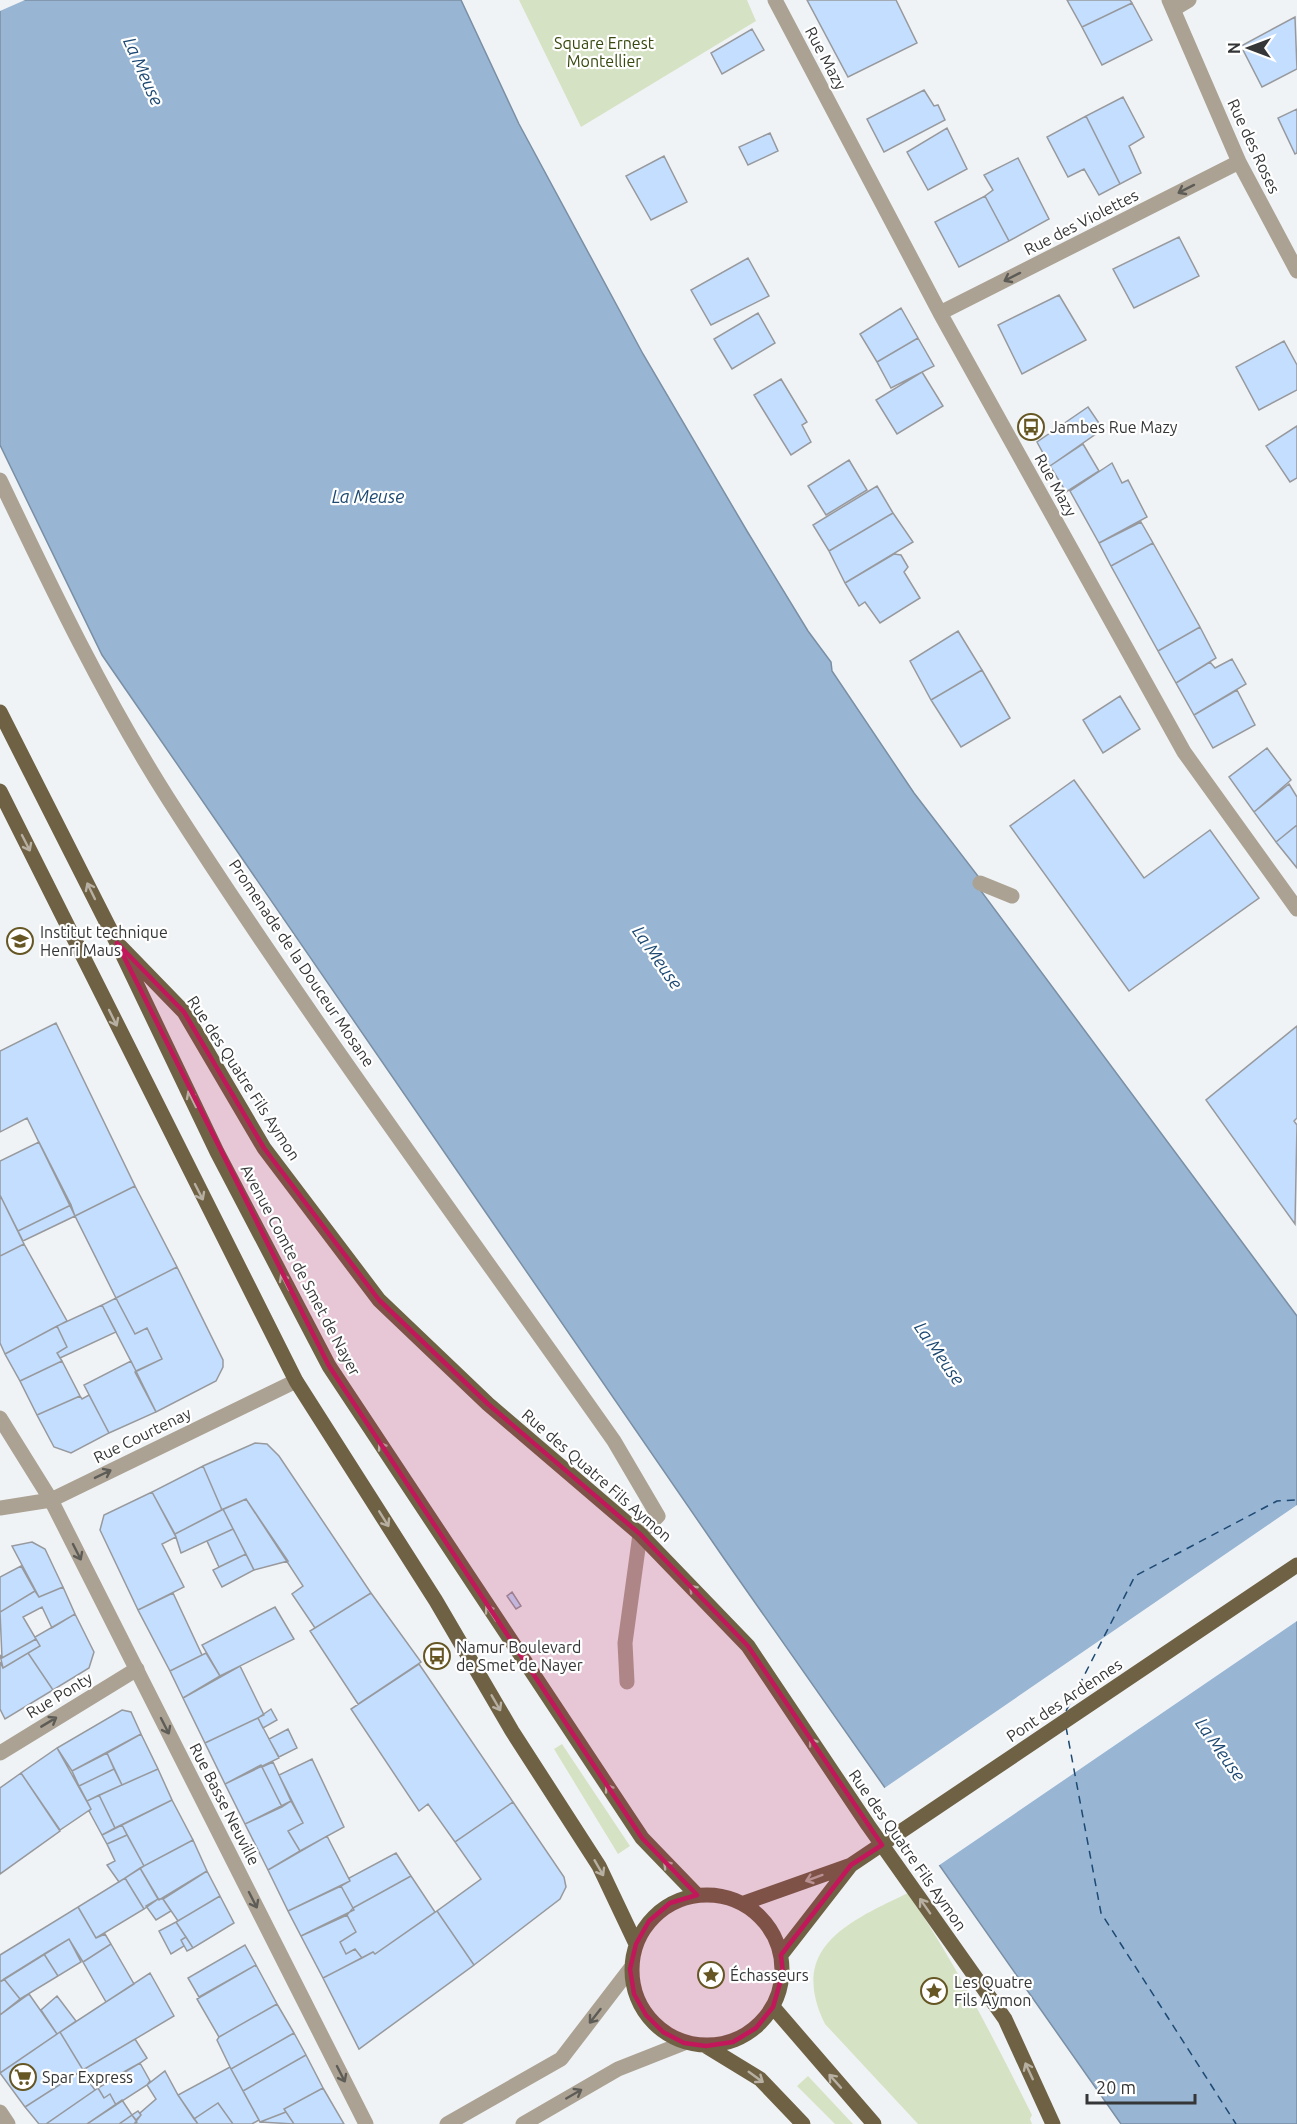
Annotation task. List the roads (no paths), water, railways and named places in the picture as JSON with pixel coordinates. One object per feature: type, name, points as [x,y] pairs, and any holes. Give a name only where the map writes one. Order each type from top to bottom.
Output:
[{"type":"main road","name":"Avenue Comte de Smet de Nayer","points":[[0,712],[117,944],[218,1152],[329,1366],[642,1838],[697,1895]]},
{"type":"main road","points":[[0,791],[4,811],[296,1381],[436,1600],[512,1731],[602,1871],[636,1944]]},
{"type":"main road","name":"Rue des Quatre Fils Aymon","points":[[117,944],[184,1012],[264,1148],[379,1300],[488,1404],[640,1534],[748,1646],[868,1826],[1005,2019],[1053,2124]]},
{"type":"main road","name":"Pont des Ardennes","points":[[851,1865],[1297,1565]]},
{"type":"main road","points":[[744,1904],[851,1865]]},
{"type":"main road","points":[[781,1955],[851,1865]]},
{"type":"main road","points":[[697,1895],[721,1895],[744,1904],[768,1925],[781,1955],[783,1973],[773,2007],[756,2028],[733,2042],[706,2046],[684,2043],[663,2032],[646,2015],[634,1994],[630,1969],[636,1944],[649,1921],[670,1904],[697,1895]]},
{"type":"main road","points":[[773,2007],[811,2054],[874,2124]]},
{"type":"main road","points":[[706,2046],[760,2079],[803,2124]]},
{"type":"street","name":"Rue Mazy","points":[[775,0],[940,313],[1184,752],[1297,909]]},
{"type":"street","points":[[1172,4],[1188,0]]},
{"type":"street","name":"Rue des Roses","points":[[1172,4],[1239,162],[1297,271]]},
{"type":"street","name":"Rue des Violettes","points":[[940,313],[1239,162]]},
{"type":"street","name":"Promenade de la Douceur Mosane","points":[[0,480],[78,642],[168,798],[297,990],[614,1442],[658,1516],[640,1534]]},
{"type":"street","points":[[980,883],[1012,896]]},
{"type":"street","name":"Rue Courtenay","points":[[0,1508],[51,1500],[296,1381]]},
{"type":"street","name":"Rue Basse Neuville","points":[[0,1418],[51,1500],[363,2118]]},
{"type":"street","points":[[627,1682],[625,1643],[640,1534]]},
{"type":"street","name":"Rue Ponty","points":[[0,1753],[136,1669]]},
{"type":"street","points":[[447,2124],[561,2059],[630,1969]]},
{"type":"street","points":[[523,2124],[618,2069],[684,2043]]},
{"type":"street","points":[[0,2112],[8,2124]]},
{"type":"water","name":"La Meuse","points":[[0,0],[461,0],[519,124],[643,354],[808,631],[831,662],[832,671],[914,793],[981,880],[978,887],[1297,1316],[1297,2124],[1121,2124],[723,1557],[102,655],[0,445]]},
{"type":"place","name":"Jambes Rue Mazy","points":[[1031,427]]},
{"type":"place","name":"Institut technique Henri Maus","points":[[20,941]]},
{"type":"place","name":"Namur Boulevard de Smet de Nayer","points":[[437,1656]]},
{"type":"place","name":"Échasseurs","points":[[711,1975]]},
{"type":"place","name":"Les Quatre Fils Aymon","points":[[934,1991]]},
{"type":"place","name":"Spar Express","points":[[23,2077]]},
{"type":"park label","name":"Square Ernest Montellier","points":[[604,52]]}]
